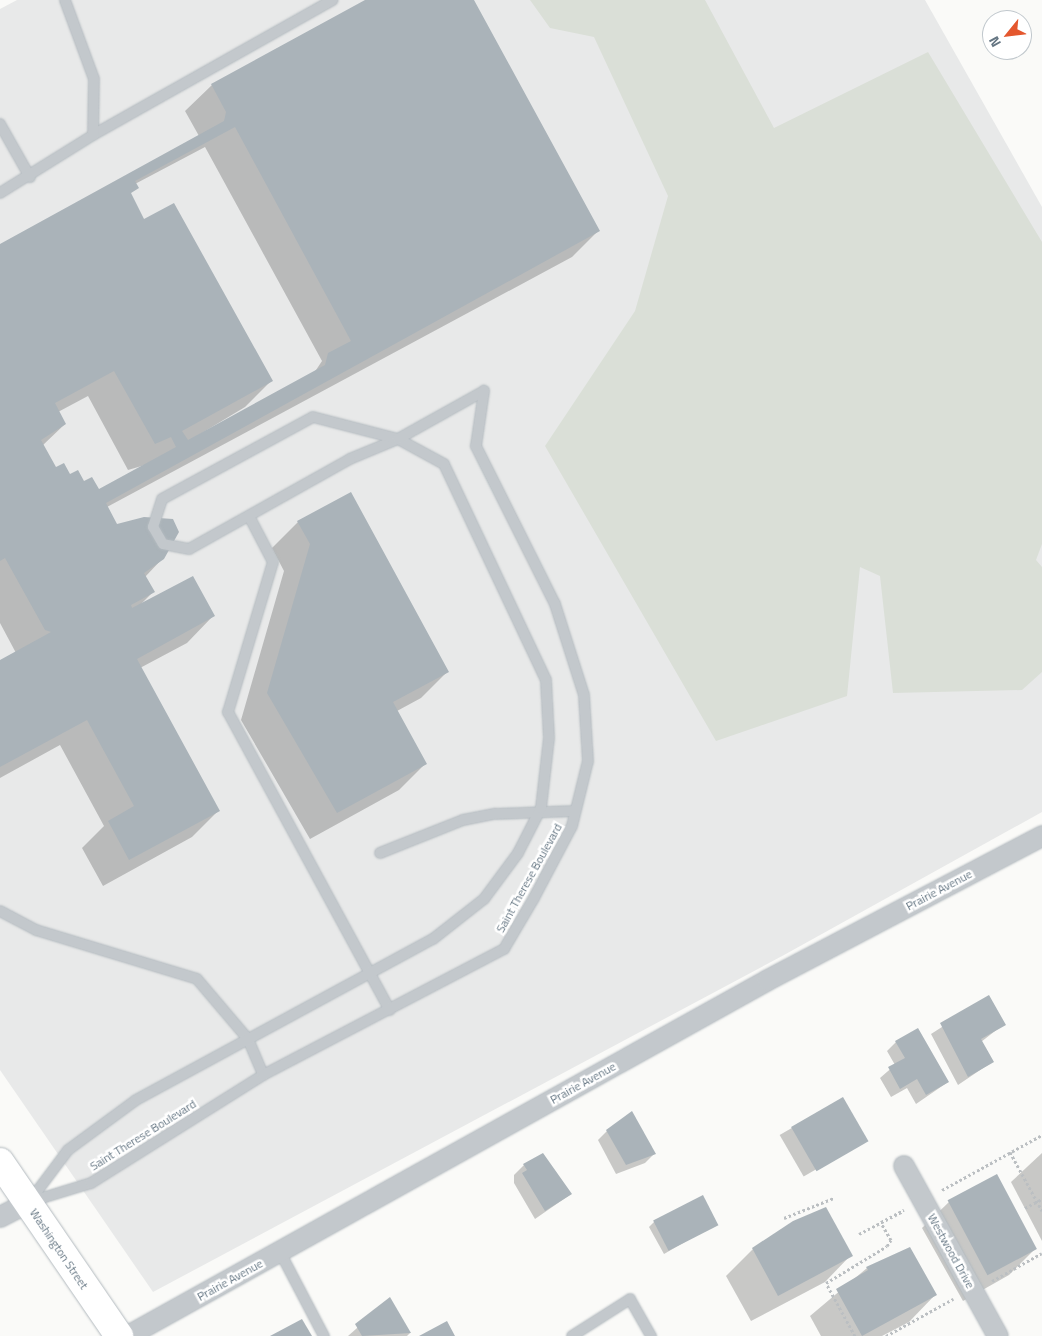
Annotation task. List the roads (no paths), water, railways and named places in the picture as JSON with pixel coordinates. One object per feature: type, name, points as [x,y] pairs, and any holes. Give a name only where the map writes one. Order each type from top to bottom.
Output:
[{"type":"main road","name":"Washington Street","points":[[0,1162],[119,1336]]},
{"type":"street","name":"Prairie Avenue","points":[[128,1336],[768,980],[1042,836]]},
{"type":"street","name":"Westwood Drive","points":[[904,1166],[998,1336]]},
{"type":"street","points":[[0,1217],[28,1203]]},
{"type":"lane","points":[[65,0],[94,79],[93,135]]},
{"type":"lane","points":[[0,194],[30,177],[93,135],[333,0]]},
{"type":"lane","points":[[0,124],[30,177]]},
{"type":"lane","name":"Saint Therese Boulevard","points":[[28,1203],[68,1150],[136,1100],[433,939],[484,898],[518,853],[539,812],[549,738],[546,680],[444,464],[398,439],[313,417],[162,499],[153,527],[163,544],[189,549],[350,459],[398,439],[484,391],[476,446],[555,604],[584,695],[588,761],[568,834],[504,949],[263,1075],[92,1183],[28,1203]]},
{"type":"lane","points":[[249,516],[273,562],[228,712],[390,1010]]},
{"type":"lane","points":[[380,853],[462,820],[539,812],[575,811]]},
{"type":"lane","points":[[0,911],[36,930],[197,979],[248,1039],[263,1075]]},
{"type":"lane","points":[[280,1252],[324,1336]]},
{"type":"lane","points":[[572,1336],[630,1299],[651,1336]]}]
